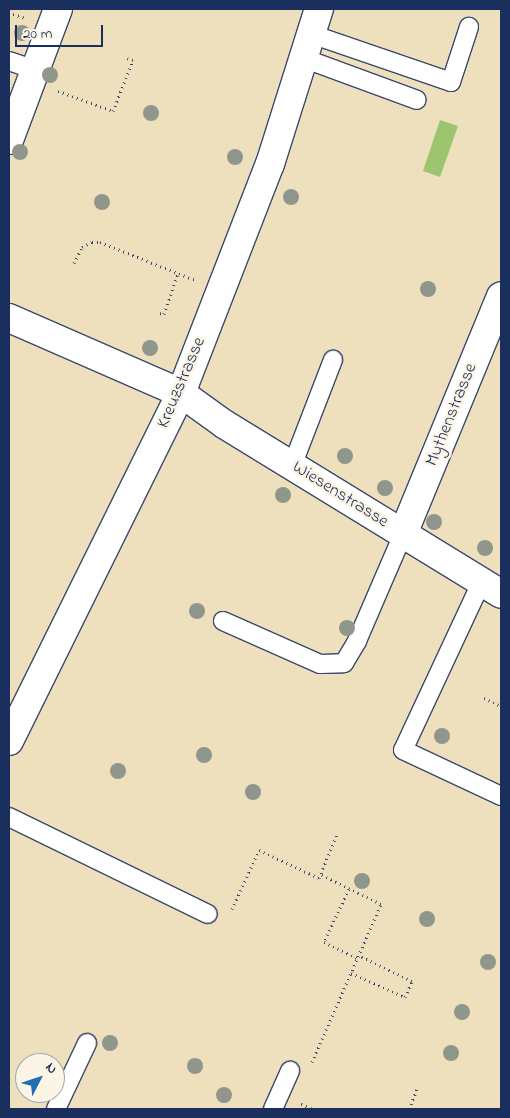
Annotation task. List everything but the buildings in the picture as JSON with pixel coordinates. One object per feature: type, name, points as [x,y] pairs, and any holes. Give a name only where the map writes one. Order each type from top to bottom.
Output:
[{"type":"street","points":[[9,140],[58,9]]},
{"type":"street","name":"Kreuzstrasse","points":[[9,741],[181,393],[270,164],[319,9]]},
{"type":"street","name":"Mythenstrasse","points":[[403,534],[501,296]]},
{"type":"street","name":"Wiesenstrasse","points":[[9,318],[181,393],[224,424],[491,588]]},
{"type":"lane","points":[[307,46],[451,82],[469,28]]},
{"type":"lane","points":[[307,46],[417,100]]},
{"type":"lane","points":[[9,61],[33,76]]},
{"type":"lane","points":[[292,466],[334,360]]},
{"type":"lane","points":[[223,621],[320,664],[344,664],[357,642],[403,534]]},
{"type":"lane","points":[[491,588],[403,750],[501,796]]},
{"type":"lane","points":[[9,817],[208,914]]},
{"type":"lane","points":[[56,1109],[87,1042]]},
{"type":"lane","points":[[273,1109],[290,1071]]},
{"type":"path","points":[[33,76],[113,111],[133,60],[127,58]]},
{"type":"path","points":[[74,263],[82,247],[92,242],[100,242],[202,284]]},
{"type":"path","points":[[160,313],[164,314],[178,274]]},
{"type":"path","points":[[484,698],[501,706]]},
{"type":"path","points":[[208,914],[225,924],[259,850],[319,878],[337,834]]},
{"type":"path","points":[[311,1063],[381,904],[320,874]]},
{"type":"path","points":[[349,889],[324,942],[412,981],[405,997],[351,973]]},
{"type":"path","points":[[409,1109],[417,1089]]},
{"type":"green space","points":[[440,120],[458,126],[440,177],[423,171]]}]
